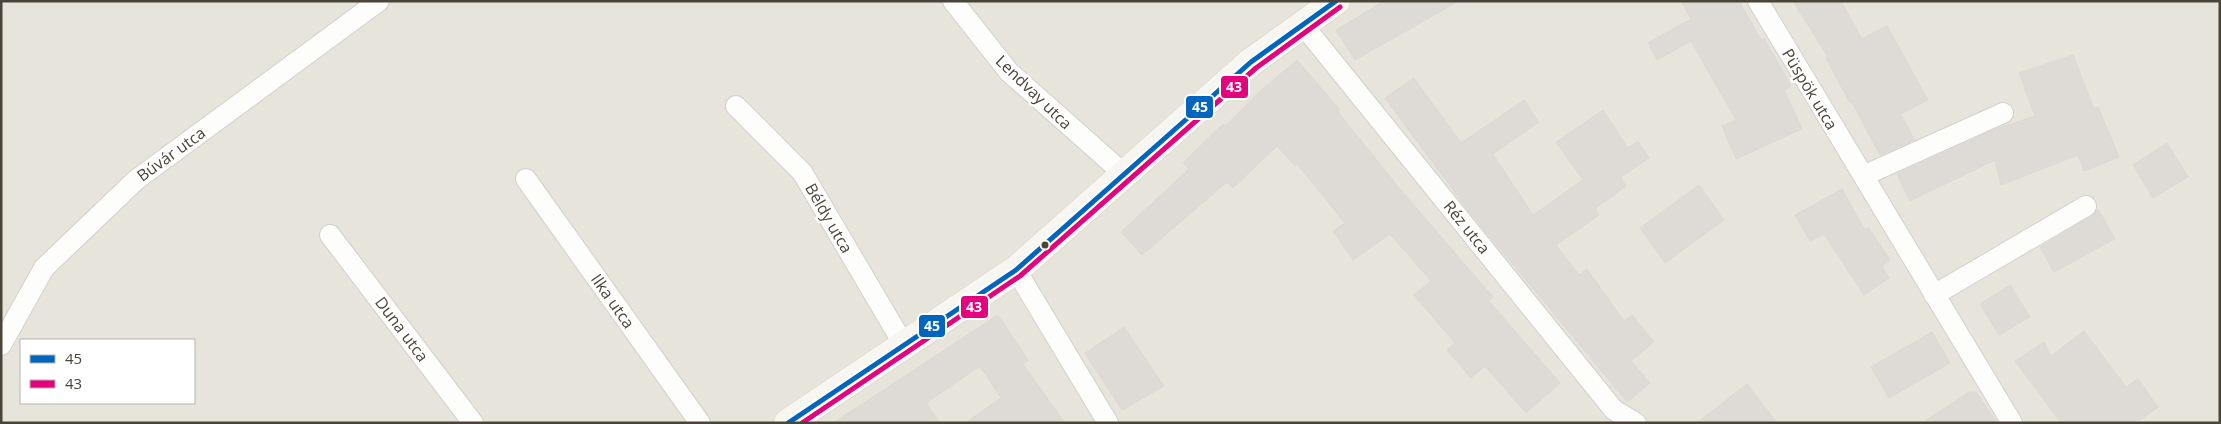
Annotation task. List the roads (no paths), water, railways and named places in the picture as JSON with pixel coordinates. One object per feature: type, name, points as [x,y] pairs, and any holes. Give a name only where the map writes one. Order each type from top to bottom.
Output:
[{"type":"street","name":"Búvár utca","points":[[1,345],[44,268],[136,180],[379,1]]},
{"type":"street","name":"Lendvay utca","points":[[953,1],[1009,72],[1124,174]]},
{"type":"street","points":[[788,423],[1016,270],[1250,62],[1336,1]]},
{"type":"street","name":"Püspök utca","points":[[1758,1],[2012,423]]},
{"type":"street","name":"Réz utca","points":[[1304,24],[1614,410],[1636,423]]},
{"type":"street","name":"Béldy utca","points":[[736,106],[802,172],[904,345]]},
{"type":"street","points":[[1863,176],[2003,113]]},
{"type":"street","name":"Ilka utca","points":[[526,180],[700,423]]},
{"type":"street","points":[[1934,295],[2086,206]]},
{"type":"street","name":"Duna utca","points":[[330,235],[473,423]]},
{"type":"street","points":[[1016,270],[1108,423]]}]
